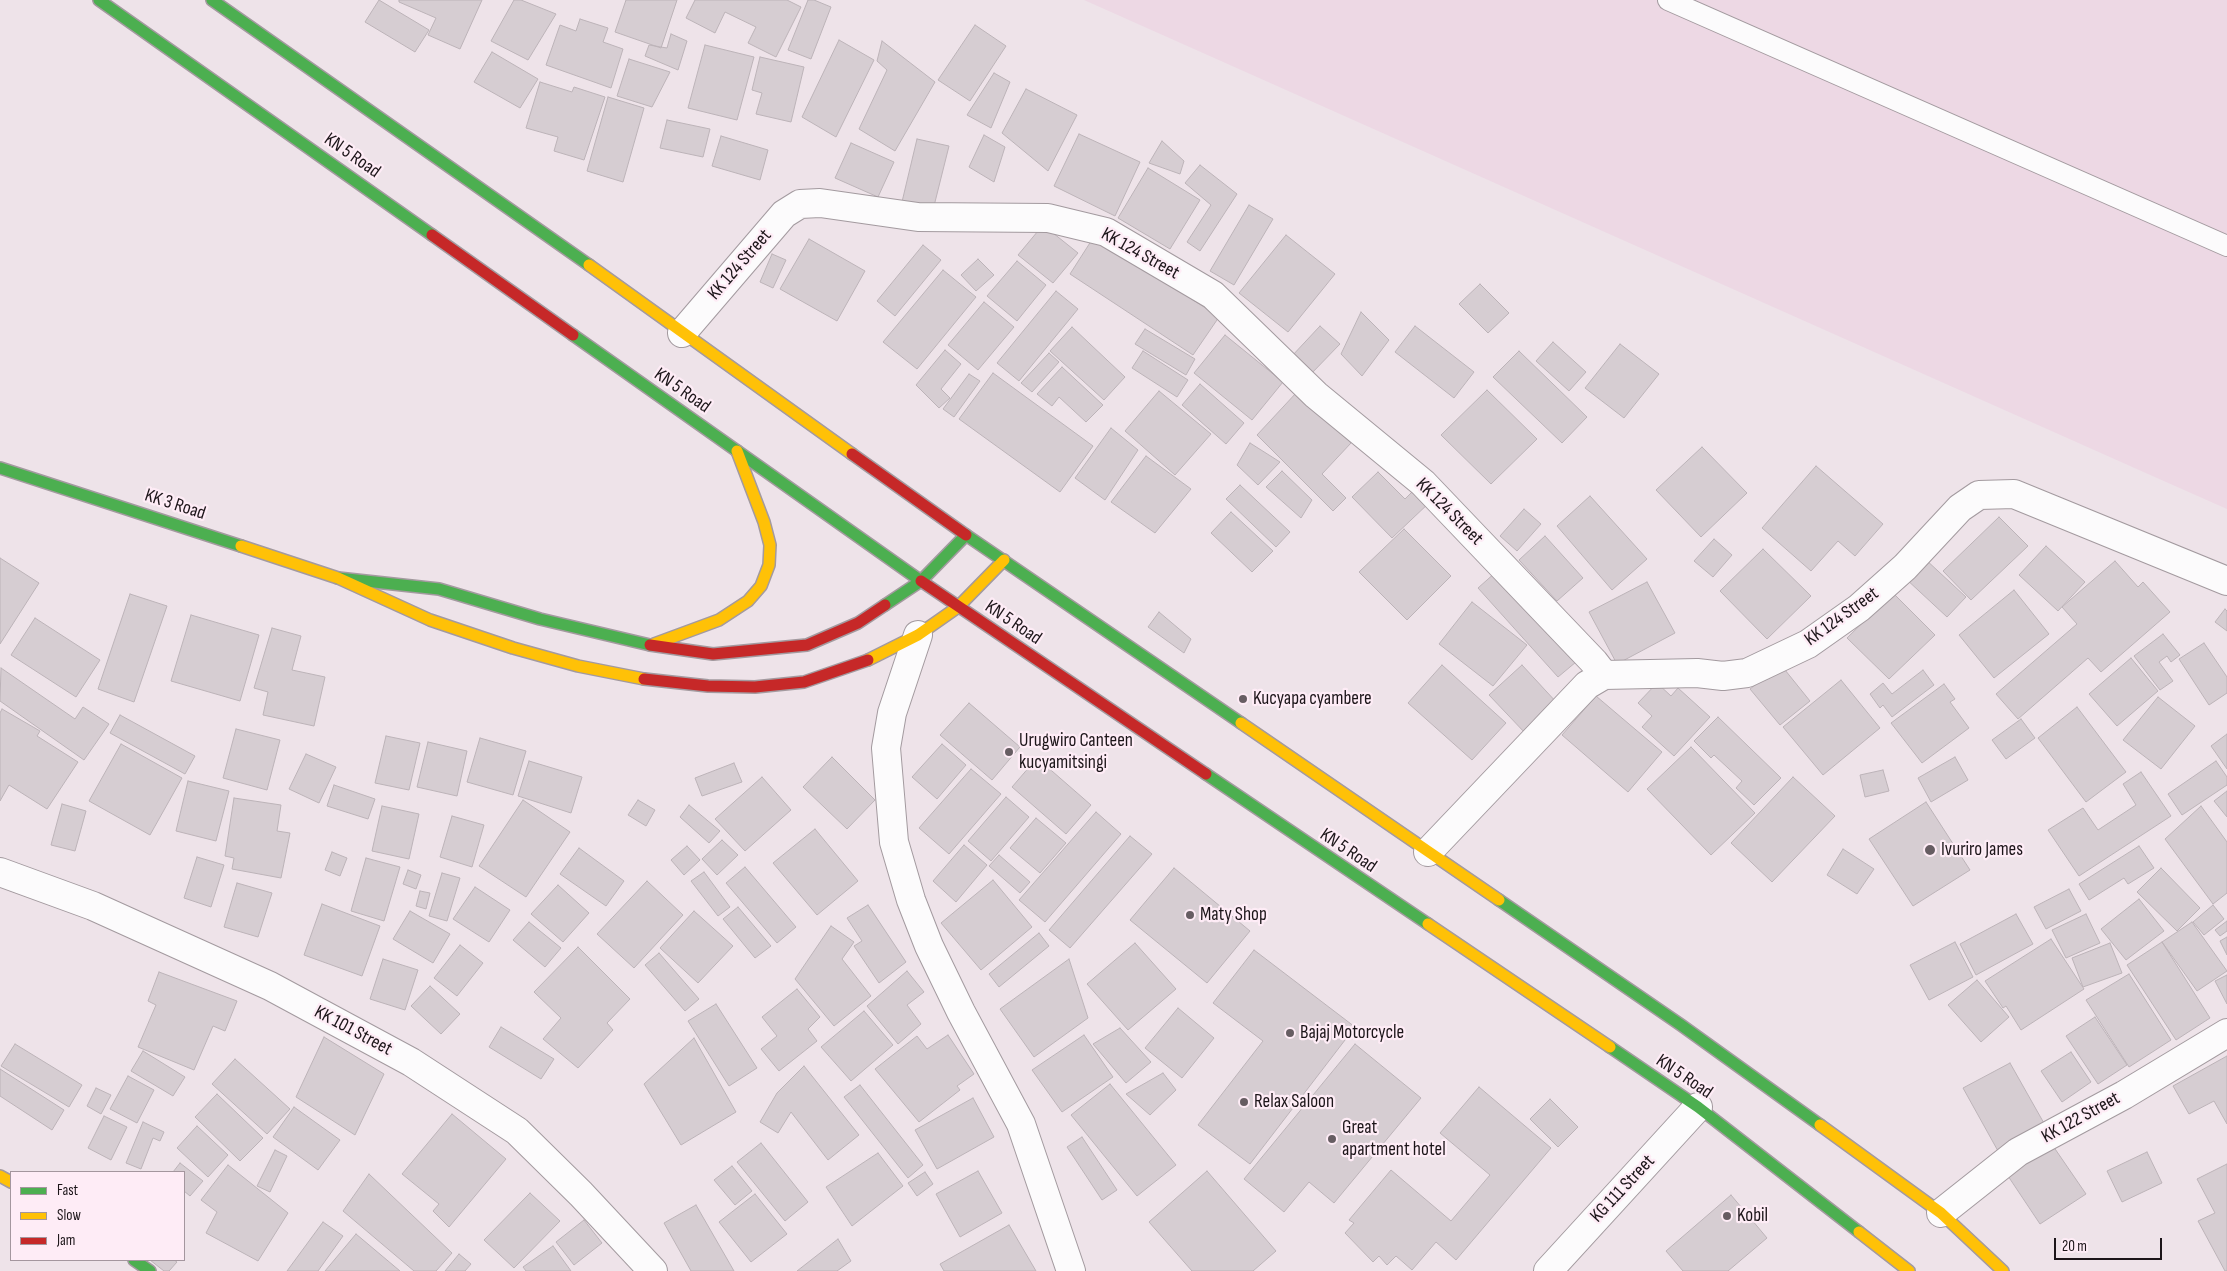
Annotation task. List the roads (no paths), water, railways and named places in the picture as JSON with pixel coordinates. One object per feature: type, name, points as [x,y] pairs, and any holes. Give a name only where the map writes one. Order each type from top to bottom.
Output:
[{"type":"main road","name":"KN 5 Road","points":[[99,0],[921,582],[1698,1108],[1909,1271]]},
{"type":"main road","name":"KN 5 Road","points":[[212,0],[966,535],[1681,1025],[1941,1213],[2003,1271]]},
{"type":"main road","points":[[651,645],[719,620],[748,601],[761,586],[769,565],[770,544],[764,522],[737,451]]},
{"type":"main road","name":"KK 3 Road","points":[[0,468],[77,491],[338,578]]},
{"type":"main road","points":[[338,578],[439,589],[540,618],[651,645],[714,654],[761,651],[807,645],[858,622],[921,582],[966,535]]},
{"type":"main road","points":[[338,578],[430,620],[513,648],[578,666],[653,681],[755,688],[804,682],[863,663],[918,635],[958,607],[1004,560]]},
{"type":"main road","points":[[135,1261],[150,1271]]},
{"type":"street","name":"KK 124 Street","points":[[682,332],[784,214],[800,204],[820,203],[918,217],[1048,218],[1106,232],[1213,295],[1316,396],[1423,483],[1594,662],[1604,675],[1697,673],[1723,676],[1747,673],[1756,669],[1808,644],[1859,608],[1905,567],[1960,508],[1979,496],[2014,494],[2227,581]]},
{"type":"street","points":[[918,635],[892,713],[886,748],[894,842],[911,900],[929,946],[961,1012],[1021,1124],[1071,1271]]},
{"type":"street","points":[[1428,852],[1587,685],[1604,675]]},
{"type":"street","name":"KK 101 Street","points":[[0,872],[92,906],[270,986],[411,1062],[517,1131],[581,1194],[653,1271]]},
{"type":"street","name":"KK 122 Street","points":[[1941,1213],[2018,1152],[2124,1095],[2227,1032]]},
{"type":"street","name":"KG 111 Street","points":[[1548,1271],[1698,1108]]},
{"type":"lane","points":[[1668,0],[2227,246]]},
{"type":"place","name":"Kucyapa cyambere","points":[[1243,699]]},
{"type":"place","name":"Urugwiro Canteen kucyamitsingi","points":[[1009,752]]},
{"type":"place","name":"Ivuriro James","points":[[1930,850]]},
{"type":"place","name":"Maty Shop","points":[[1190,915]]},
{"type":"place","name":"Bajaj Motorcycle","points":[[1290,1033]]},
{"type":"place","name":"Relax Saloon","points":[[1244,1102]]},
{"type":"place","name":"Great apartment hotel","points":[[1332,1139]]},
{"type":"place","name":"Kobil","points":[[1727,1216]]}]
